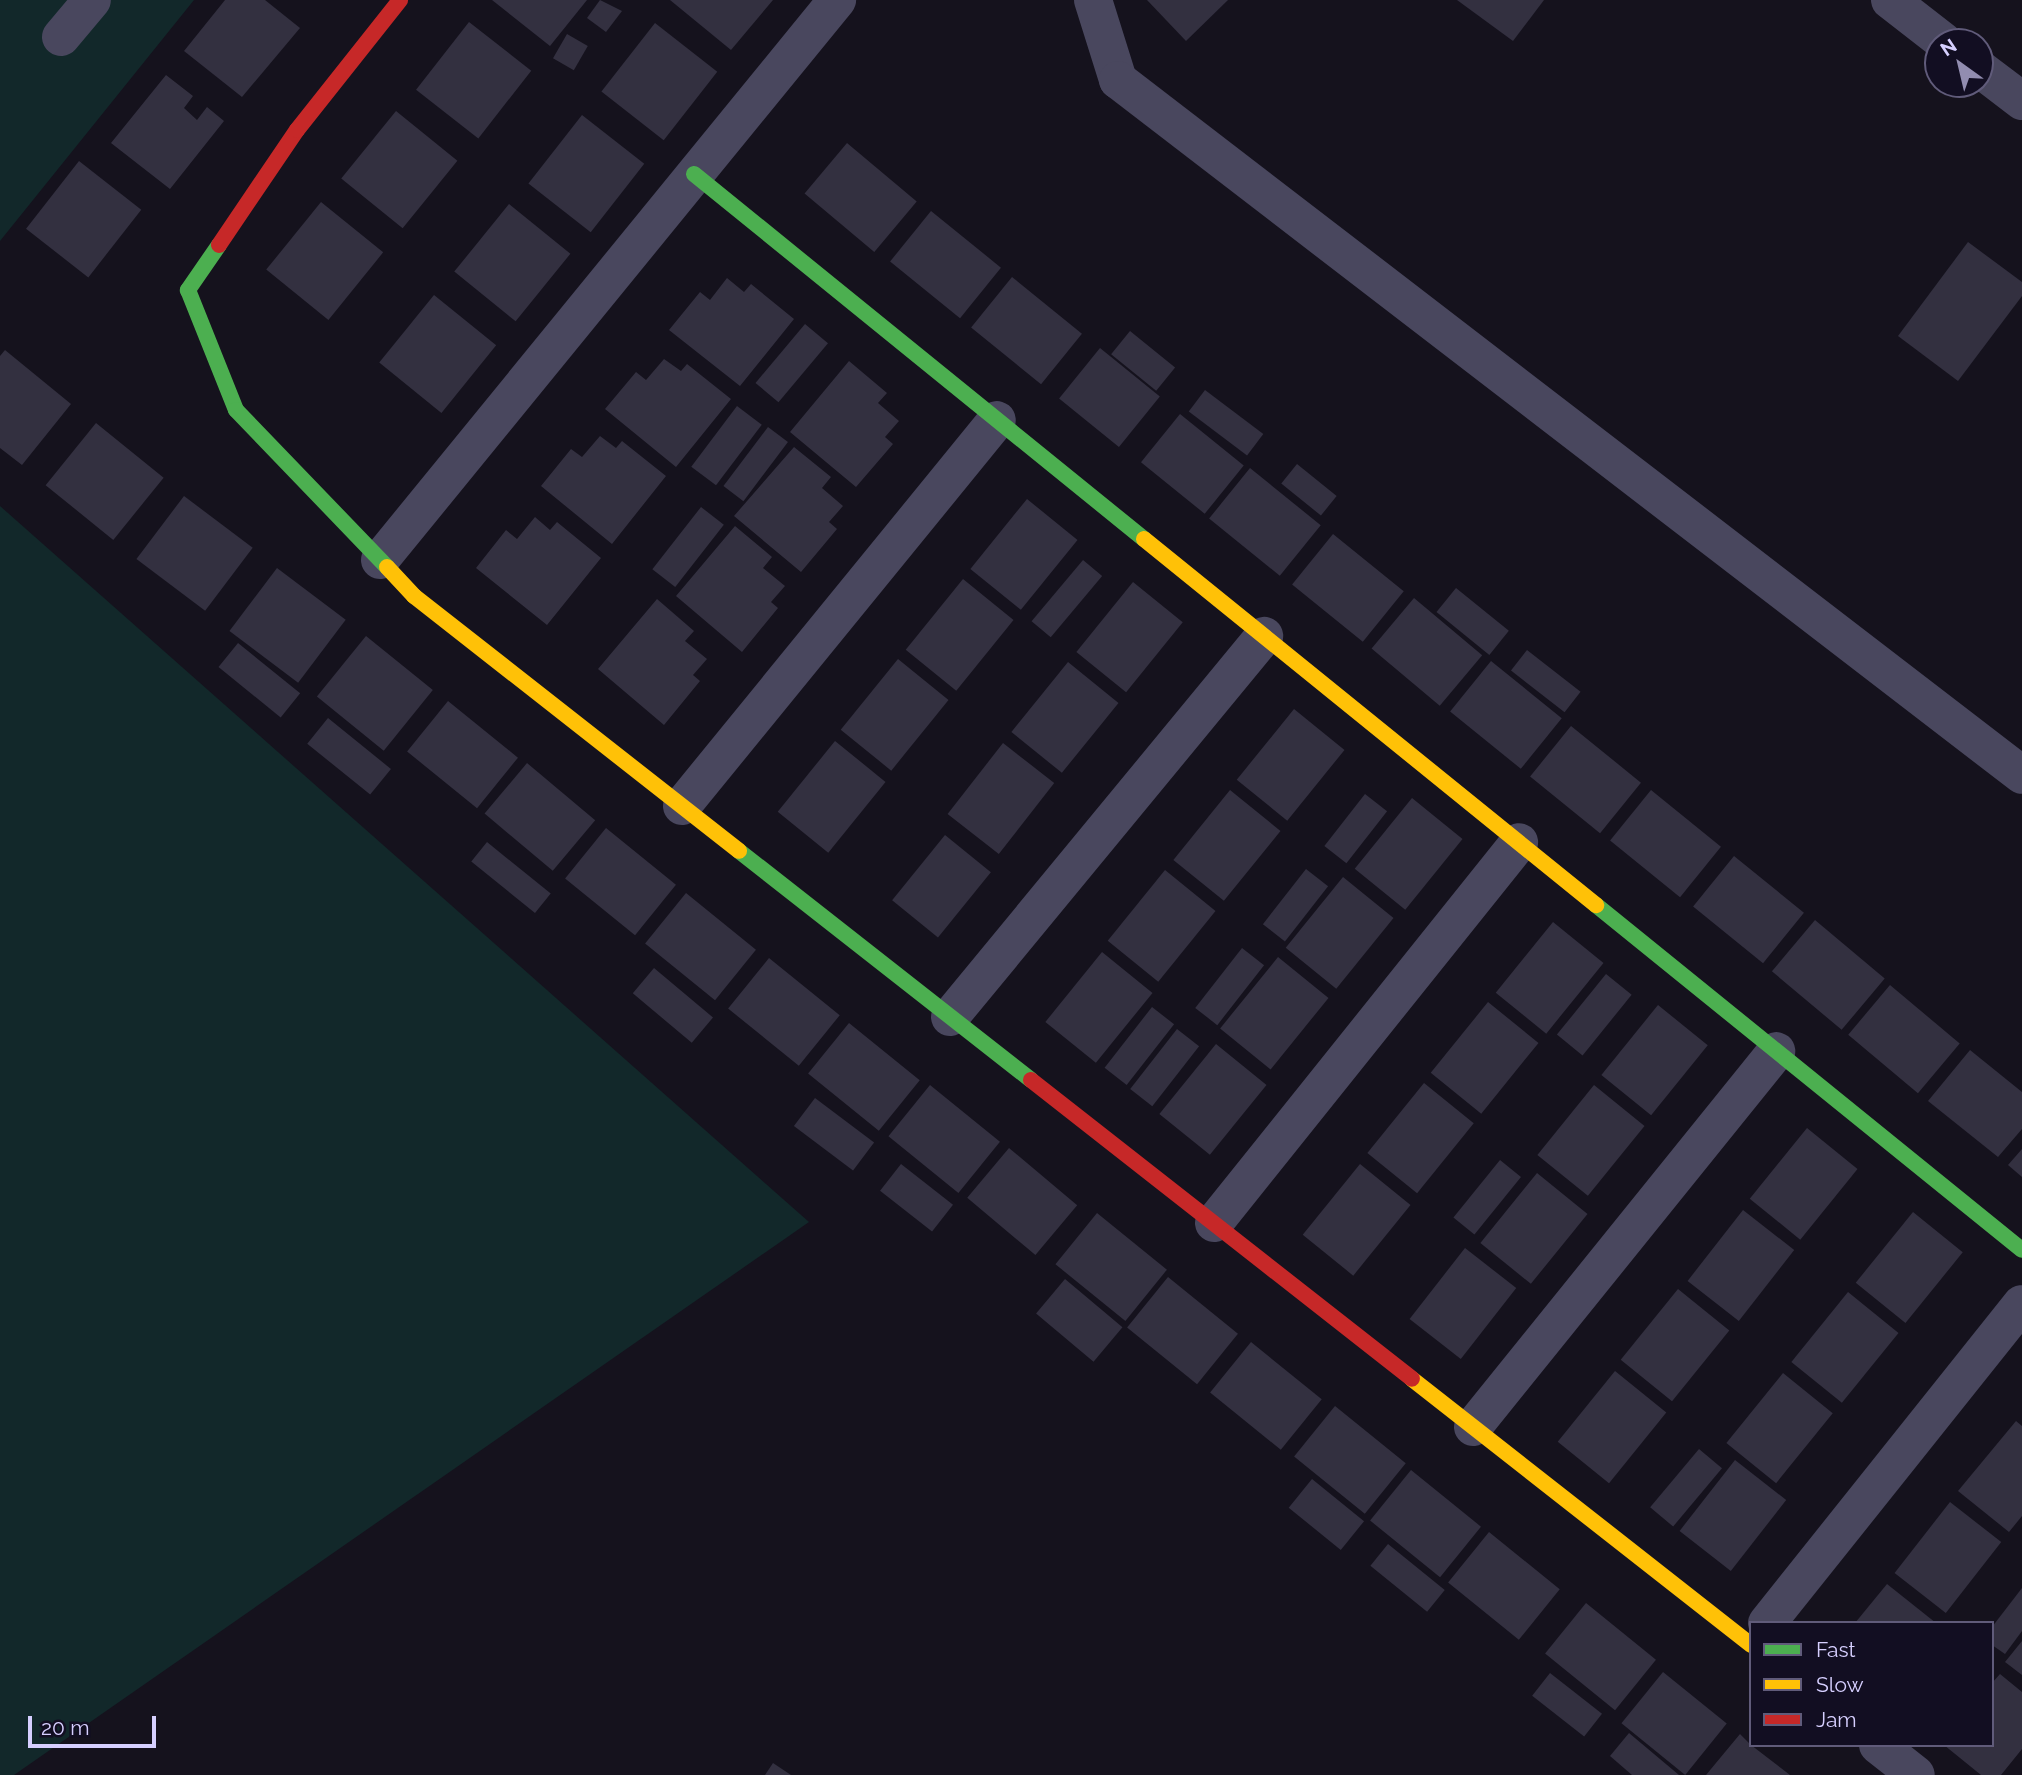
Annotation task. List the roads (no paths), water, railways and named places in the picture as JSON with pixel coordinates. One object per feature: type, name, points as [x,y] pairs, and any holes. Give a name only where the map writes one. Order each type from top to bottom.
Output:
[{"type":"street","points":[[61,37],[92,0]]},
{"type":"street","points":[[400,0],[297,130],[188,290],[236,410],[414,596],[1473,1427],[1749,1634]]},
{"type":"street","points":[[380,560],[837,0]]},
{"type":"street","points":[[1093,0],[1118,80],[2022,775]]},
{"type":"street","points":[[1890,0],[1926,28]]},
{"type":"street","points":[[1994,80],[2022,101]]},
{"type":"street","points":[[694,174],[2022,1250]]},
{"type":"street","points":[[682,806],[997,420]]},
{"type":"street","points":[[950,1017],[1264,636]]},
{"type":"street","points":[[1214,1223],[1519,842]]},
{"type":"street","points":[[1473,1427],[1776,1051]]},
{"type":"street","points":[[1768,1621],[2022,1304]]},
{"type":"street","points":[[1881,1747],[1916,1775]]}]
